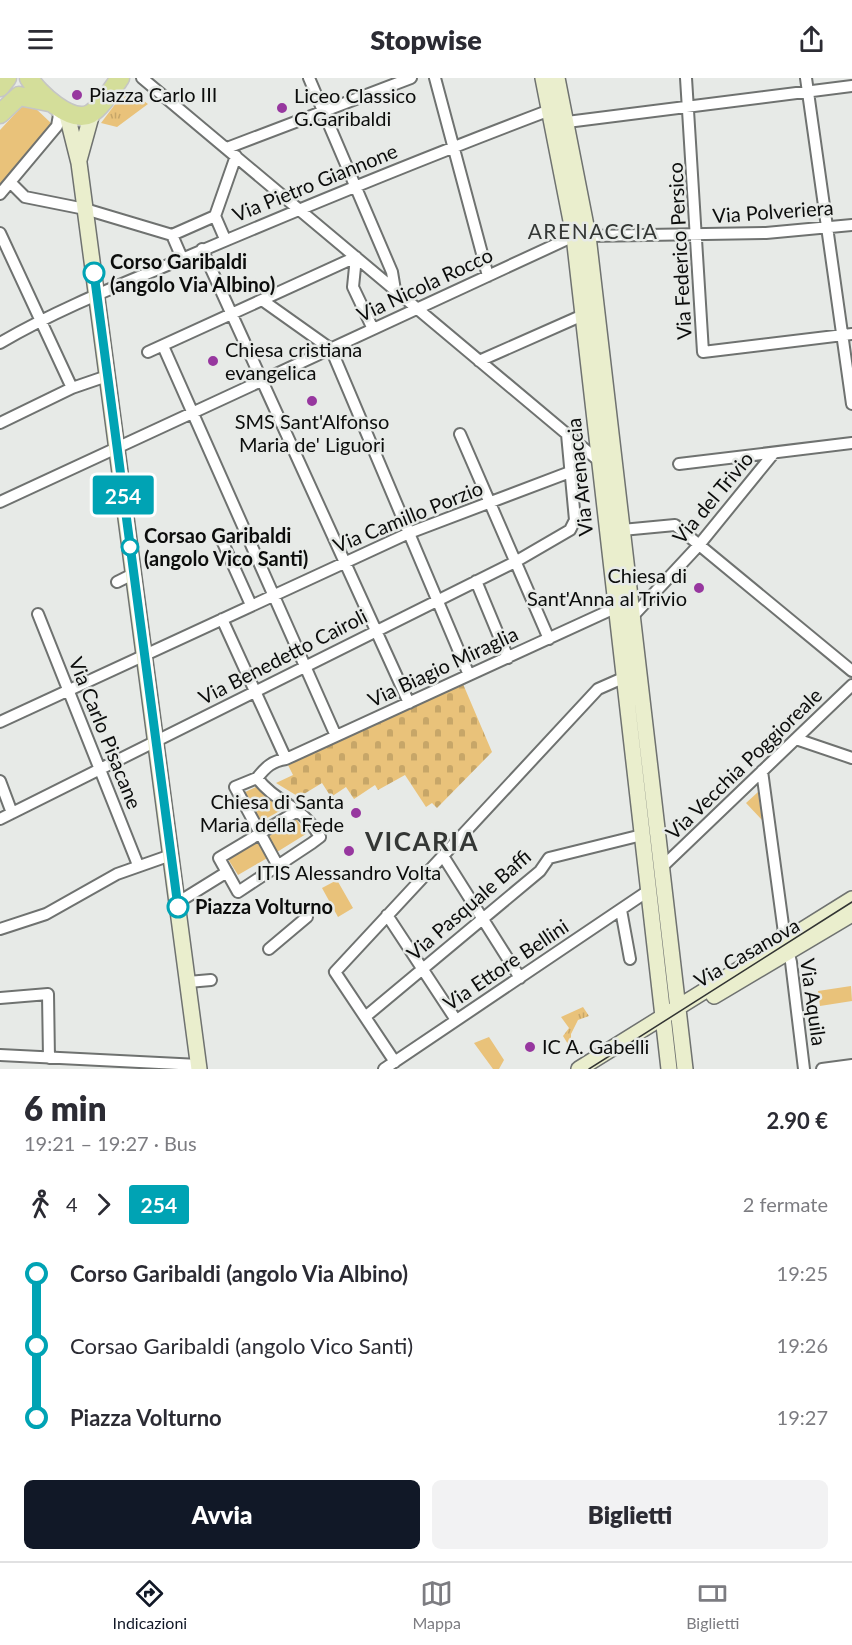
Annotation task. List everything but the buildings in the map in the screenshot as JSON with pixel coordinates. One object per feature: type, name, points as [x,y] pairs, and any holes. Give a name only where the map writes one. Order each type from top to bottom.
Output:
[{"type":"main road","points":[[0,87],[7,78]]},
{"type":"main road","points":[[29,78],[59,113],[79,163],[199,1067]]},
{"type":"main road","points":[[79,163],[92,113],[120,78]]},
{"type":"main road","name":"Via Arenaccia","points":[[543,78],[581,236],[583,315],[669,1069]]},
{"type":"main road","name":"Via Arenaccia","points":[[557,78],[567,122],[622,530],[685,1069]]},
{"type":"main road","points":[[0,114],[19,96],[59,113],[77,116],[92,113]]},
{"type":"main road","name":"Via Casanova","points":[[787,947],[852,899]]},
{"type":"main road","name":"Via Casanova","points":[[662,1022],[787,947],[852,915]]},
{"type":"main road","points":[[579,1069],[662,1022]]},
{"type":"street","points":[[142,78],[599,461]]},
{"type":"street","points":[[309,78],[392,272],[395,290]]},
{"type":"street","points":[[227,148],[411,78]]},
{"type":"street","points":[[435,78],[488,276]]},
{"type":"street","name":"Via Federico Persico","points":[[686,78],[703,352],[848,335]]},
{"type":"street","points":[[806,78],[848,335],[852,404]]},
{"type":"street","points":[[567,122],[852,86]]},
{"type":"street","name":"Via Pietro Giannone","points":[[0,343],[41,319],[96,293],[298,208],[550,110]]},
{"type":"street","points":[[0,194],[59,113]]},
{"type":"street","points":[[225,239],[215,216],[237,156]]},
{"type":"street","points":[[10,182],[25,197],[85,209],[172,235],[215,216]]},
{"type":"street","name":"Via Polveriera","points":[[581,236],[766,233],[852,225]]},
{"type":"street","points":[[0,233],[72,388]]},
{"type":"street","points":[[172,235],[182,258]]},
{"type":"street","name":"Via Nicola Rocco","points":[[0,502],[488,276],[503,273],[581,236]]},
{"type":"street","points":[[202,249],[409,703]]},
{"type":"street","points":[[148,352],[356,257]]},
{"type":"street","points":[[356,257],[353,287],[373,329]]},
{"type":"street","points":[[262,300],[331,349],[469,675]]},
{"type":"street","points":[[479,361],[583,315]]},
{"type":"street","points":[[163,346],[336,736]]},
{"type":"street","points":[[0,423],[72,388],[107,376]]},
{"type":"street","points":[[460,434],[549,639]]},
{"type":"street","points":[[567,434],[570,472]]},
{"type":"street","points":[[681,464],[852,443]]},
{"type":"street","points":[[568,454],[582,447]]},
{"type":"street","name":"Via del Trivio","points":[[632,617],[699,545],[773,454]]},
{"type":"street","name":"Via Camillo Porzio","points":[[0,722],[409,533],[570,472]]},
{"type":"street","name":"Via Benedetto Cairoli","points":[[0,819],[515,562],[570,530],[575,520],[570,472]]},
{"type":"street","points":[[622,530],[675,525],[852,671]]},
{"type":"street","points":[[220,536],[251,605]]},
{"type":"street","points":[[117,582],[134,574]]},
{"type":"street","points":[[476,581],[508,658]]},
{"type":"street","name":"Via Biagio Miraglia","points":[[260,833],[235,787],[257,778],[267,766],[615,608]]},
{"type":"street","name":"Via Carlo Pisacane","points":[[38,614],[100,770],[133,867]]},
{"type":"street","points":[[222,619],[286,759]]},
{"type":"street","points":[[395,1062],[335,972],[598,689],[624,678]]},
{"type":"street","name":"Via Vecchia Poggioreale","points":[[660,870],[852,685]]},
{"type":"street","points":[[796,739],[852,758]]},
{"type":"street","name":"Via Aquila","points":[[762,771],[804,1069]]},
{"type":"street","points":[[257,778],[264,787],[299,810],[311,821],[320,837],[238,892],[219,858],[299,810]]},
{"type":"street","points":[[0,781],[12,813]]},
{"type":"street","points":[[260,833],[278,866]]},
{"type":"street","name":"Via Pasquale Baffi","points":[[365,1017],[540,871],[549,858],[642,835]]},
{"type":"street","points":[[0,929],[46,914],[133,867],[171,855]]},
{"type":"street","points":[[443,856],[520,978]]},
{"type":"street","points":[[177,903],[227,872]]},
{"type":"street","name":"Via Ettore Bellini","points":[[384,1069],[648,891]]},
{"type":"street","points":[[621,910],[630,959]]},
{"type":"street","points":[[387,915],[456,1020]]},
{"type":"street","points":[[269,949],[307,917]]},
{"type":"street","points":[[188,982],[211,980]]},
{"type":"street","points":[[0,998],[48,994],[49,1058]]},
{"type":"street","points":[[0,1055],[199,1067]]},
{"type":"street","points":[[822,1069],[852,1065]]},
{"type":"green space","points":[[129,90],[148,104],[117,127],[101,123],[122,95]]},
{"type":"green space","points":[[25,103],[33,106],[52,124],[0,184],[0,130]]},
{"type":"green space","points":[[463,684],[492,752],[437,808],[432,803],[426,807],[405,775],[378,790],[375,785],[354,799],[346,787],[331,797],[322,783],[299,797],[276,783],[293,775],[288,765]]},
{"type":"green space","points":[[258,786],[285,808],[260,822],[243,793]]},
{"type":"green space","points":[[758,792],[762,820],[746,803]]},
{"type":"green space","points":[[296,818],[306,834],[277,852],[267,836]]},
{"type":"green space","points":[[259,841],[269,857],[238,875],[228,859]]},
{"type":"green space","points":[[337,880],[353,908],[338,917],[322,888]]},
{"type":"green space","points":[[851,986],[852,1001],[820,1006],[818,991]]},
{"type":"green space","points":[[583,1007],[589,1016],[578,1020],[571,1034],[571,1049],[563,1036],[569,1028],[561,1017]]},
{"type":"green space","points":[[489,1037],[504,1060],[499,1069],[493,1069],[474,1043]]},
{"type":"tram line","points":[[589,1069],[852,902]]},
{"type":"bus line","name":"254","points":[[94,273],[178,907]]},
{"type":"place","name":"Piazza Carlo III","points":[[77,95]]},
{"type":"place","name":"Liceo Classico G.Garibaldi","points":[[282,108]]},
{"type":"place","name":"Corso Garibaldi (angolo Via Albino)","points":[[94,273]]},
{"type":"place","name":"Chiesa cristiana evangelica","points":[[213,361]]},
{"type":"place","name":"SMS Sant'Alfonso Maria de' Liguori","points":[[312,401]]},
{"type":"place","name":"Corsao Garibaldi (angolo Vico Santi)","points":[[130,547]]},
{"type":"place","name":"Chiesa di Sant'Anna al Trivio","points":[[699,588]]},
{"type":"place","name":"Chiesa di Santa Maria della Fede","points":[[356,813]]},
{"type":"place","name":"ITIS Alessandro Volta","points":[[349,851]]},
{"type":"place","name":"Piazza Volturno","points":[[178,907]]},
{"type":"place","name":"IC A. Gabelli","points":[[530,1047]]},
{"type":"district","name":"ARENACCIA","points":[[593,232]]},
{"type":"district","name":"VICARIA","points":[[422,842]]}]
